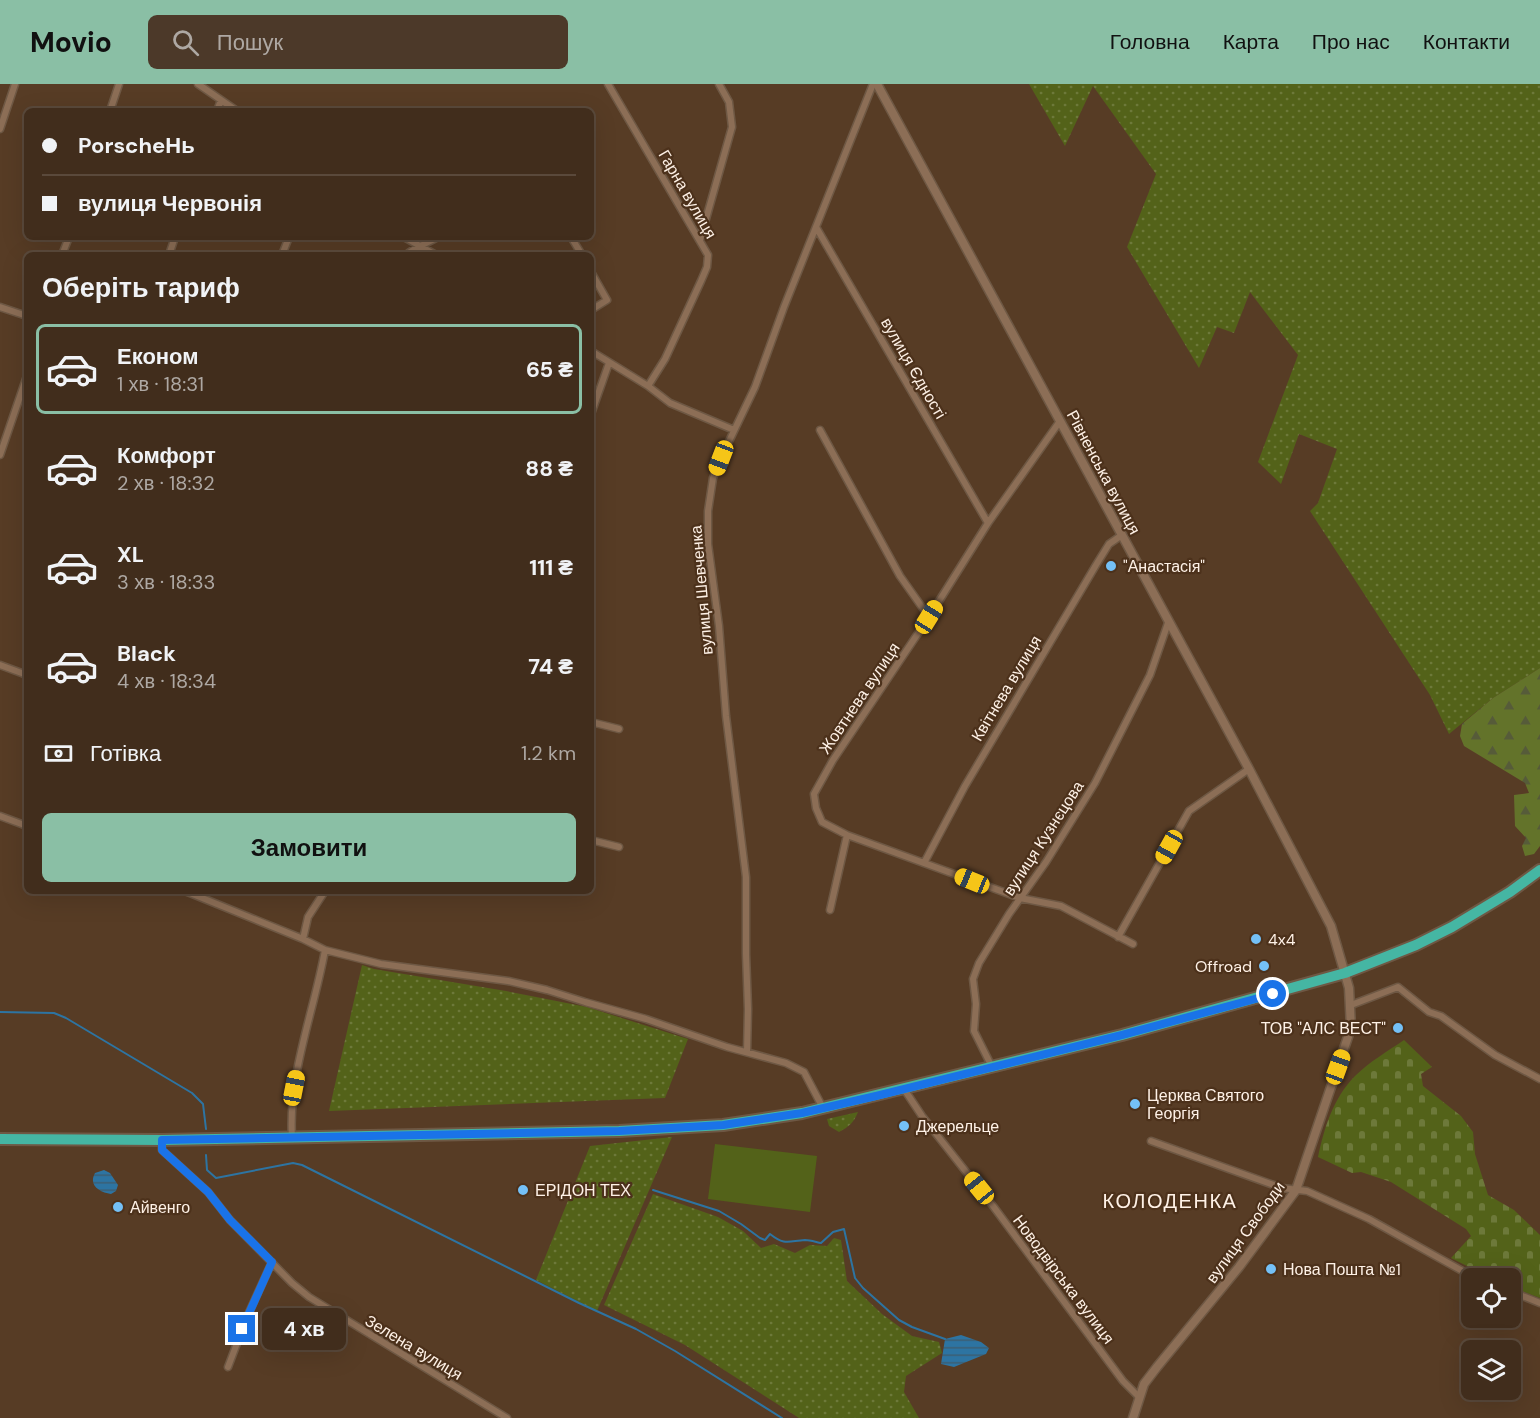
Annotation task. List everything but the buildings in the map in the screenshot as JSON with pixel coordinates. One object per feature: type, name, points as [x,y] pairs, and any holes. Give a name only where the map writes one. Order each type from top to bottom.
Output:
[{"type":"highway","points":[[0,1139],[162,1140],[619,1131],[693,1128],[753,1121],[824,1108],[992,1068],[1122,1035],[1345,973],[1416,945],[1452,927],[1510,892],[1540,870]]},
{"type":"main road","name":"Рівненська вулиця","points":[[875,84],[1249,769],[1331,926],[1345,973]]},
{"type":"main road","name":"вулиця Свободи","points":[[1133,1418],[1144,1384],[1226,1283],[1296,1190],[1351,1028],[1351,1005],[1345,973]]},
{"type":"street","points":[[0,129],[15,84]]},
{"type":"street","points":[[111,108],[119,84]]},
{"type":"street","points":[[198,84],[232,108]]},
{"type":"street","name":"Гарна вулиця","points":[[608,84],[708,255],[707,267],[665,359],[648,386]]},
{"type":"street","points":[[700,240],[732,127],[729,102],[720,84]]},
{"type":"street","name":"вулиця Шевченка","points":[[747,1052],[746,877],[708,544],[708,511],[713,478],[755,387],[816,227],[875,84]]},
{"type":"street","points":[[218,108],[220,100]]},
{"type":"street","name":"вулиця Єдності","points":[[816,227],[988,523]]},
{"type":"street","points":[[409,240],[431,252]]},
{"type":"street","points":[[409,252],[433,240]]},
{"type":"street","points":[[594,277],[607,300],[594,308]]},
{"type":"street","points":[[0,307],[24,315]]},
{"type":"street","points":[[594,353],[648,386],[670,403],[734,430]]},
{"type":"street","points":[[594,406],[609,363]]},
{"type":"street","points":[[0,455],[24,384]]},
{"type":"street","name":"Жовтнева вулиця","points":[[1060,421],[988,523],[929,617],[833,760],[814,794],[816,808],[822,822],[847,835],[1020,898],[1061,906],[1133,944]]},
{"type":"street","points":[[820,430],[900,576],[929,617]]},
{"type":"street","name":"Квітнева вулиця","points":[[924,863],[970,777],[1096,565],[1109,544],[1122,535]]},
{"type":"street","name":"вулиця Кузнєцова","points":[[992,1068],[974,1031],[976,1004],[973,979],[990,944],[1046,862],[1095,783],[1150,675],[1168,623]]},
{"type":"street","points":[[0,665],[24,673]]},
{"type":"street","points":[[594,723],[618,729]]},
{"type":"street","points":[[1118,937],[1189,811],[1249,769]]},
{"type":"street","points":[[0,816],[24,825]]},
{"type":"street","points":[[830,910],[847,835]]},
{"type":"street","points":[[594,841],[620,848]]},
{"type":"street","points":[[191,894],[325,950],[381,964],[508,981],[547,990],[646,1018],[786,1063],[804,1072],[824,1108]]},
{"type":"street","points":[[303,939],[308,917],[323,894]]},
{"type":"street","points":[[292,1138],[294,1088],[325,950]]},
{"type":"street","points":[[1351,1005],[1398,987],[1429,1012],[1441,1016],[1495,1054],[1540,1079]]},
{"type":"street","name":"Новодвірська вулиця","points":[[904,1089],[922,1116],[1139,1398]]},
{"type":"street","name":"Зелена вулиця","points":[[162,1140],[162,1150],[208,1192],[230,1220],[291,1283],[309,1297],[507,1418]]},
{"type":"street","points":[[1151,1141],[1282,1188],[1307,1191],[1350,1210],[1461,1270]]},
{"type":"street","points":[[228,1367],[247,1317],[272,1262]]},
{"type":"street","points":[[1521,1295],[1540,1303]]},
{"type":"green space","points":[[1029,84],[1540,84],[1540,668],[1493,698],[1449,734],[1430,695],[1310,511],[1318,503],[1337,449],[1299,434],[1281,484],[1258,462],[1298,355],[1250,292],[1234,333],[1217,327],[1199,368],[1127,247],[1156,174],[1093,86],[1065,146]]},
{"type":"green space","points":[[1540,668],[1540,846],[1534,854],[1525,856],[1522,846],[1526,838],[1515,826],[1514,795],[1529,793],[1525,783],[1464,746],[1460,736],[1462,724],[1493,698]]},
{"type":"green space","points":[[362,965],[587,1007],[688,1039],[665,1098],[329,1111]]},
{"type":"green space","points":[[1404,1040],[1432,1067],[1421,1074],[1423,1086],[1461,1116],[1473,1132],[1475,1154],[1488,1195],[1514,1210],[1540,1235],[1540,1298],[1521,1291],[1521,1268],[1471,1268],[1451,1258],[1471,1236],[1466,1229],[1391,1182],[1361,1172],[1352,1173],[1318,1157],[1330,1114],[1341,1094],[1355,1076]]},
{"type":"green space","points":[[858,1112],[851,1124],[839,1132],[829,1126],[827,1119]]},
{"type":"green space","points":[[672,1137],[597,1311],[536,1280],[590,1146]]},
{"type":"green space","points":[[715,1144],[817,1156],[810,1212],[708,1199]]},
{"type":"green space","points":[[653,1194],[718,1217],[743,1231],[761,1248],[774,1244],[795,1253],[810,1245],[827,1246],[834,1238],[841,1240],[847,1281],[882,1314],[912,1336],[939,1342],[942,1353],[906,1376],[904,1392],[919,1418],[799,1418],[685,1345],[604,1305]]},
{"type":"water","points":[[104,1170],[110,1173],[118,1185],[116,1191],[111,1194],[99,1190],[94,1185],[95,1173]]},
{"type":"water","points":[[961,1335],[981,1342],[989,1348],[986,1354],[954,1367],[941,1364],[945,1339]]},
{"type":"waterway","points":[[0,1012],[54,1013],[66,1018],[192,1093],[203,1104],[206,1129]]},
{"type":"waterway","points":[[206,1155],[207,1170],[216,1178],[293,1163],[302,1165],[636,1329],[782,1418]]},
{"type":"waterway","points":[[653,1190],[719,1211],[765,1240],[770,1234],[783,1241],[805,1240],[821,1243],[833,1232],[844,1229],[855,1278],[863,1288],[899,1320],[945,1339]]},
{"type":"place","name":"\"Анастасія\"","points":[[1111,566]]},
{"type":"place","name":"4x4","points":[[1256,939]]},
{"type":"place","name":"Offroad","points":[[1264,966]]},
{"type":"place","name":"ТОВ \"АЛС ВЕСТ\"","points":[[1398,1028]]},
{"type":"place","name":"Церква Святого Георгія","points":[[1135,1104]]},
{"type":"place","name":"Джерельце","points":[[904,1126]]},
{"type":"place","name":"ЕРІДОН ТЕХ","points":[[523,1190]]},
{"type":"place","name":"Айвенго","points":[[118,1207]]},
{"type":"place","name":"Нова Пошта №1","points":[[1271,1269]]},
{"type":"district","name":"КОЛОДЕНКА","points":[[1170,1201]]},
{"type":"route","points":[[242,1329],[272,1262],[230,1220],[208,1192],[162,1150],[162,1140],[619,1131],[723,1125],[802,1113],[876,1096],[1122,1035],[1273,994]]}]
